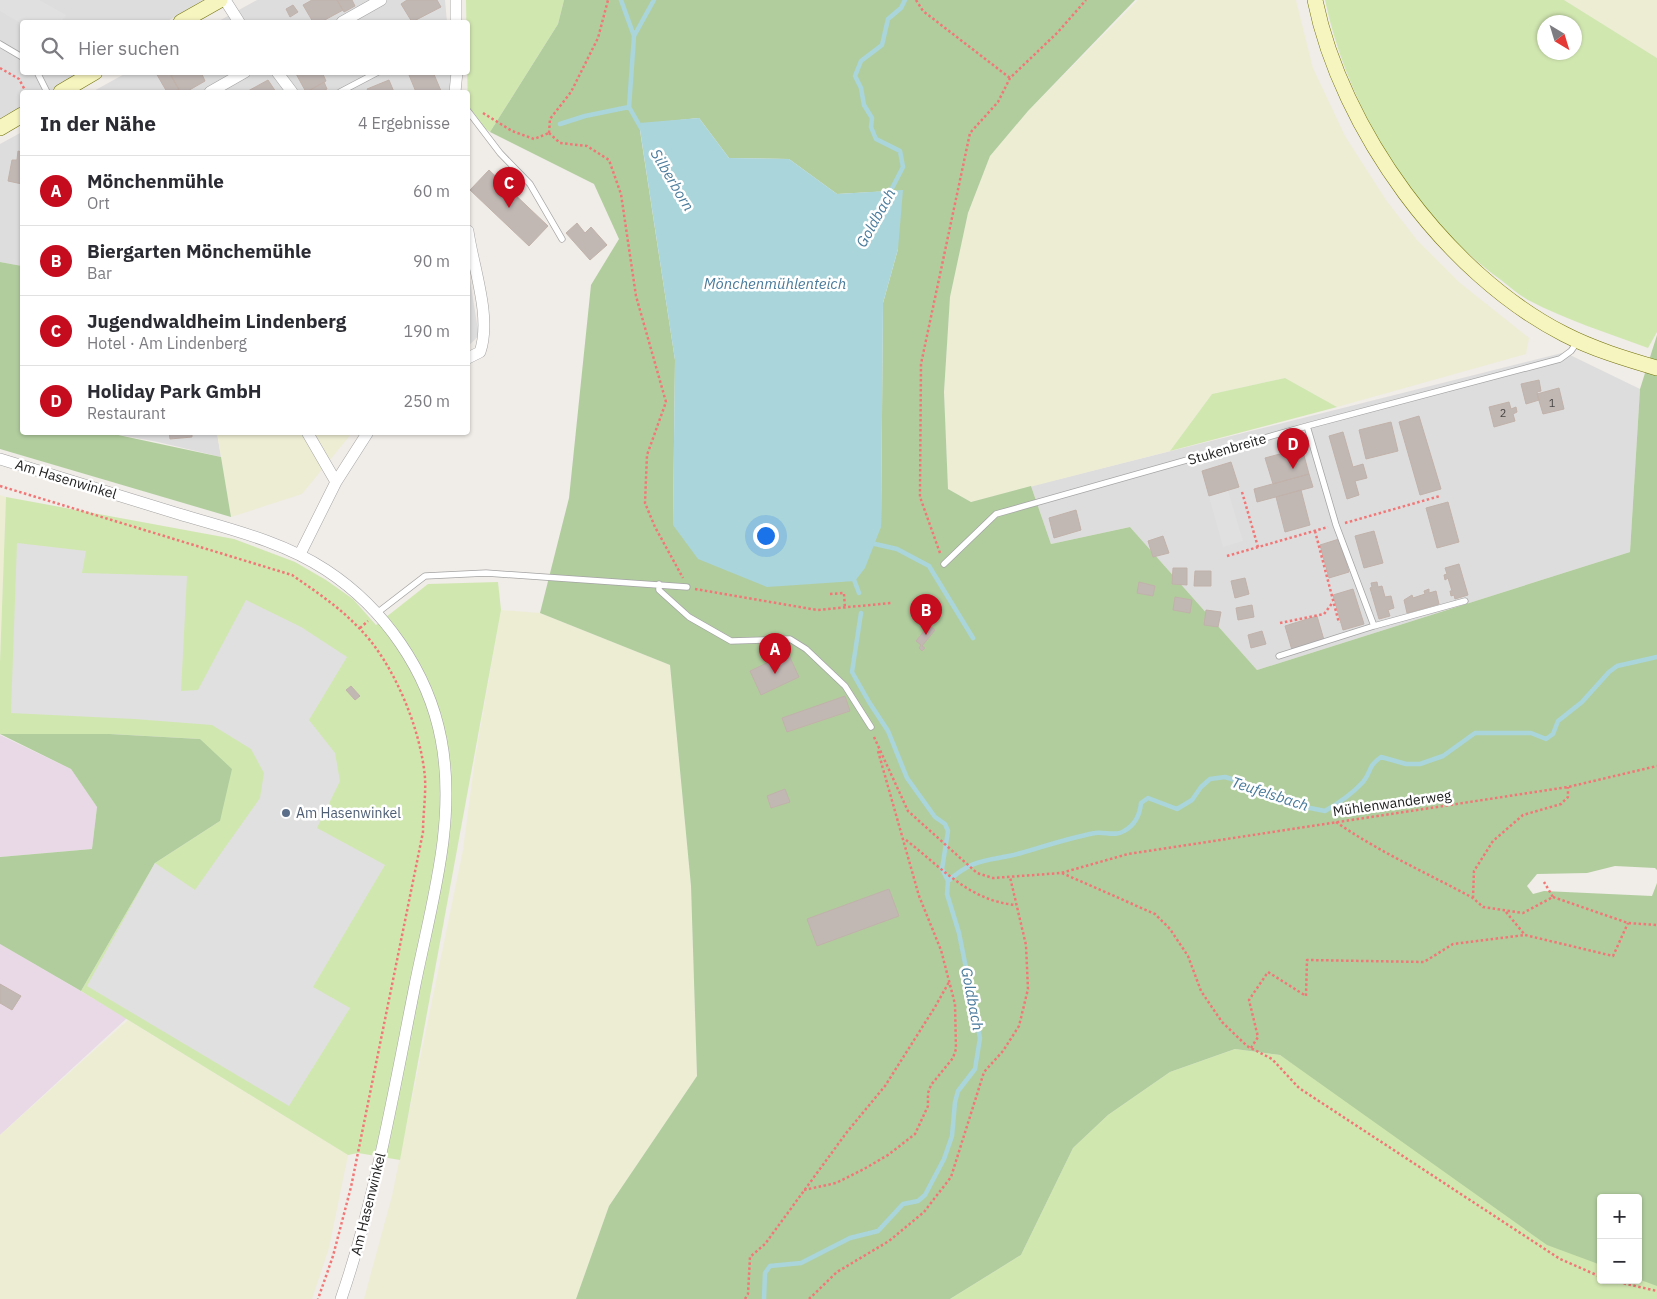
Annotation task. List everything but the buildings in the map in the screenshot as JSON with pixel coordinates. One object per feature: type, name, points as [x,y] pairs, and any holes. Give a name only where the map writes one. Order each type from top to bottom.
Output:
[{"type":"street","points":[[185,20],[220,0]]},
{"type":"street","points":[[225,0],[239,20]]},
{"type":"street","points":[[345,20],[380,0]]},
{"type":"street","points":[[456,0],[456,20]]},
{"type":"street","points":[[1315,0],[1327,44],[1356,113],[1370,140],[1409,198],[1432,226],[1482,276],[1539,319],[1578,340],[1657,368]]},
{"type":"street","points":[[64,90],[90,75]]},
{"type":"street","points":[[214,90],[240,75]]},
{"type":"street","points":[[279,75],[290,90]]},
{"type":"street","points":[[455,90],[457,75]]},
{"type":"street","points":[[0,128],[20,116]]},
{"type":"street","points":[[470,242],[484,318],[485,340],[480,352],[470,357]]},
{"type":"street","points":[[310,435],[336,482]]},
{"type":"street","points":[[300,554],[336,482],[366,435]]},
{"type":"street","name":"Am Hasenwinkel","points":[[0,459],[245,534],[300,554],[349,587],[377,613],[403,648],[431,702],[444,757],[446,817],[378,1168],[358,1247],[341,1299]]},
{"type":"lane","points":[[0,44],[20,56]]},
{"type":"lane","points":[[38,75],[46,90]]},
{"type":"lane","points":[[344,90],[372,75]]},
{"type":"lane","points":[[470,114],[500,153],[530,184],[562,240]]},
{"type":"lane","name":"Stukenbreite","points":[[944,564],[996,514],[1307,426],[1560,359],[1571,351],[1578,340]]},
{"type":"lane","points":[[1307,426],[1336,525],[1374,626]]},
{"type":"lane","points":[[377,613],[425,576],[486,573],[687,587]]},
{"type":"lane","points":[[659,584],[659,590],[689,617],[731,641],[790,639],[806,649],[845,686],[871,728]]},
{"type":"lane","points":[[1279,656],[1374,626],[1465,601]]},
{"type":"path","points":[[549,133],[550,119],[571,92],[594,47],[608,0]]},
{"type":"path","points":[[916,0],[923,10],[1010,78]]},
{"type":"path","points":[[944,564],[920,497],[922,364],[970,133],[998,102],[1010,78],[1058,32],[1086,0]]},
{"type":"path","points":[[0,68],[19,79],[25,90]]},
{"type":"path","points":[[475,108],[512,131],[534,139],[549,133]]},
{"type":"path","points":[[549,133],[560,143],[587,146],[609,160],[621,194],[636,296],[666,402],[647,455],[645,502],[655,527],[680,570],[687,587],[816,610],[845,609],[891,603]]},
{"type":"path","points":[[0,486],[292,575],[331,602],[360,628],[390,669],[412,720],[425,778],[423,832],[351,1187],[333,1256],[318,1299]]},
{"type":"path","points":[[1242,492],[1258,547]]},
{"type":"path","points":[[1227,556],[1440,496]]},
{"type":"path","points":[[1315,531],[1339,623]]},
{"type":"path","points":[[830,594],[844,593],[845,609]]},
{"type":"path","points":[[1280,623],[1324,614],[1333,602]]},
{"type":"path","name":"Mühlenwanderweg","points":[[904,839],[885,782],[877,747],[908,811],[936,838],[954,851],[978,873],[993,878],[1061,873],[1128,854],[1568,787],[1657,766]]},
{"type":"path","points":[[1473,898],[1474,871],[1493,841],[1523,815],[1561,804],[1568,797],[1568,787]]},
{"type":"path","points":[[1335,822],[1371,846],[1395,855],[1473,898],[1483,907],[1506,911],[1525,935]]},
{"type":"path","points":[[904,839],[961,886],[997,904],[1016,905]]},
{"type":"path","points":[[804,1190],[836,1183],[864,1169],[888,1155],[915,1134],[928,1106],[928,1093],[931,1085],[953,1058],[956,1049],[956,1010],[941,950],[919,896],[904,839]]},
{"type":"path","points":[[1061,873],[1154,914],[1170,929],[1188,956],[1201,991],[1222,1022],[1251,1048],[1272,1059],[1299,1088],[1560,1259],[1597,1275]]},
{"type":"path","points":[[809,1299],[837,1272],[889,1241],[924,1212],[951,1177],[984,1072],[1002,1051],[1018,1026],[1028,989],[1026,945],[1010,877]]},
{"type":"path","points":[[1544,882],[1553,897],[1628,923],[1657,925]]},
{"type":"path","points":[[1483,907],[1522,913],[1553,897]]},
{"type":"path","points":[[1251,1048],[1258,1036],[1249,1000],[1268,972],[1306,996],[1307,960],[1424,962],[1453,944],[1525,935],[1613,956],[1628,923]]},
{"type":"path","points":[[745,1299],[748,1294],[750,1257],[765,1244],[846,1132],[884,1086],[936,1007],[949,982]]},
{"type":"path","points":[[1626,1284],[1657,1291]]},
{"type":"shaded area","points":[[0,0],[203,0],[169,20],[20,20],[20,75],[79,75],[53,90],[20,90],[20,109],[0,122]]},
{"type":"shaded area","points":[[0,0],[39,0],[66,15],[62,20],[20,20],[20,23],[0,11]]},
{"type":"shaded area","points":[[257,0],[445,0],[447,20],[221,20]]},
{"type":"shaded area","points":[[123,75],[452,75],[451,90],[96,90]]},
{"type":"shaded area","points":[[20,133],[20,266],[0,262],[0,144]]},
{"type":"shaded area","points":[[470,280],[479,336],[470,344]]},
{"type":"shaded area","points":[[1562,353],[1570,355],[1640,389],[1630,552],[1257,670],[1130,527],[1051,544],[1031,486]]},
{"type":"shaded area","points":[[120,435],[217,435],[221,457]]},
{"type":"shaded area","points":[[1228,491],[1243,541],[1223,547],[1209,496]]},
{"type":"shaded area","name":"Am Hasenwinkel","points":[[17,543],[86,551],[82,573],[187,576],[181,691],[198,690],[246,600],[301,627],[347,657],[309,720],[335,753],[340,781],[317,828],[385,865],[313,987],[350,1008],[289,1106],[87,986],[155,863],[195,890],[260,798],[264,773],[251,749],[212,725],[11,713]]},
{"type":"shaded area","points":[[0,735],[71,769],[97,807],[92,849],[0,857]]},
{"type":"shaded area","points":[[0,944],[127,1018],[0,1135]]},
{"type":"green space","points":[[466,0],[564,0],[558,24],[490,132],[470,118],[470,90],[468,90],[467,75],[470,75],[470,20],[466,20]]},
{"type":"green space","points":[[564,0],[1135,0],[1028,111],[990,156],[968,213],[950,297],[944,392],[948,489],[971,502],[1031,486],[1051,544],[1130,527],[1257,670],[1630,552],[1640,389],[1657,335],[1657,870],[1655,868],[1615,866],[1587,873],[1537,874],[1527,886],[1533,894],[1544,891],[1652,896],[1657,883],[1657,1286],[1642,1280],[1642,1194],[1597,1194],[1597,1264],[1547,1245],[1280,1055],[1235,1049],[1170,1072],[1108,1115],[1073,1148],[1021,1255],[950,1299],[576,1299],[609,1206],[697,1076],[691,886],[670,665],[540,613],[569,498],[591,285],[619,239],[594,184],[490,132],[558,24]],"holes":[[[699,118],[729,158],[789,159],[837,194],[891,191],[898,249],[883,303],[881,527],[673,525],[675,360],[639,124]]]},
{"type":"green space","points":[[1138,0],[1296,0],[1313,68],[1345,136],[1386,200],[1417,240],[1460,283],[1529,338],[1526,354],[1337,407],[1285,378],[1212,394],[1170,451],[971,502],[948,489],[944,392],[950,297],[968,213],[990,156],[1028,111]]},
{"type":"green space","points":[[1325,0],[1564,0],[1657,58],[1657,332],[1648,348],[1572,320],[1528,300],[1514,291],[1469,254],[1439,224],[1412,191],[1388,156],[1367,118],[1349,79],[1335,40]]},
{"type":"green space","points":[[1564,0],[1657,0],[1657,58]]},
{"type":"green space","points":[[0,262],[20,266],[20,435],[118,435],[221,457],[231,517],[0,449]]},
{"type":"green space","points":[[1285,378],[1337,407],[1170,451],[1212,394]]},
{"type":"green space","points":[[217,435],[350,435],[302,494],[231,517]]},
{"type":"green space","points":[[0,495],[6,497],[0,662]]},
{"type":"green space","points":[[6,497],[234,539],[295,562],[326,580],[353,599],[376,625],[428,584],[498,582],[501,610],[400,1160],[358,1153],[348,1155],[81,991],[155,863],[220,821],[200,739],[110,734],[0,734],[0,662]]},
{"type":"green space","points":[[501,610],[540,613],[670,665],[691,886],[697,1076],[609,1206],[576,1299],[364,1299],[392,1196],[463,850],[475,759]]},
{"type":"green space","points":[[0,734],[110,734],[200,739],[232,769],[220,821],[155,863],[81,991],[0,944],[0,857],[92,849],[97,807],[71,769]]},
{"type":"green space","points":[[128,1020],[348,1155],[329,1248],[312,1299],[0,1299],[0,1135]]},
{"type":"green space","points":[[1235,1049],[1280,1055],[1597,1262],[1597,1284],[1642,1284],[1642,1279],[1657,1285],[1657,1299],[950,1299],[1021,1255],[1073,1148],[1108,1115],[1170,1072]]},
{"type":"water","name":"Mönchenmühlenteich","points":[[699,118],[729,158],[789,159],[837,194],[903,190],[898,249],[883,303],[881,527],[865,568],[855,581],[767,587],[698,559],[673,525],[675,360],[639,123]]},
{"type":"waterway","name":"Silberborn","points":[[621,0],[634,36],[629,107],[641,128]]},
{"type":"waterway","points":[[634,36],[654,0]]},
{"type":"waterway","name":"Goldbach","points":[[888,196],[903,167],[900,151],[876,139],[871,127],[872,118],[864,105],[861,88],[855,76],[861,61],[882,45],[888,19],[901,8],[905,0]]},
{"type":"waterway","points":[[560,124],[585,116],[629,107]]},
{"type":"waterway","points":[[875,544],[897,549],[929,566],[973,638]]},
{"type":"waterway","name":"Goldbach","points":[[853,577],[859,593]]},
{"type":"waterway","name":"Goldbach","points":[[764,1299],[765,1273],[770,1266],[801,1263],[850,1238],[878,1231],[903,1204],[918,1201],[925,1195],[944,1159],[952,1136],[955,1102],[958,1091],[975,1069],[980,1038],[959,933],[947,894],[948,881],[942,869],[948,831],[945,824],[935,817],[907,778],[888,731],[852,672],[861,613]]},
{"type":"waterway","name":"Teufelsbach","points":[[948,881],[967,867],[983,861],[1010,856],[1095,833],[1121,833],[1134,822],[1141,803],[1148,798],[1177,809],[1192,800],[1201,787],[1210,779],[1225,777],[1300,806],[1325,811],[1359,786],[1366,778],[1372,766],[1381,757],[1406,764],[1420,764],[1443,756],[1475,733],[1531,733],[1546,739],[1553,734],[1558,721],[1582,702],[1609,672],[1617,666],[1657,657]]},
{"type":"place","name":"Jugendwaldheim Lindenberg","points":[[509,208]]},
{"type":"place","name":"Holiday Park GmbH","points":[[1293,469]]},
{"type":"place","name":"Biergarten Mönchemühle","points":[[926,635]]},
{"type":"place","name":"Mönchenmühle","points":[[775,674]]},
{"type":"place","name":"Am Hasenwinkel","points":[[286,813]]}]
